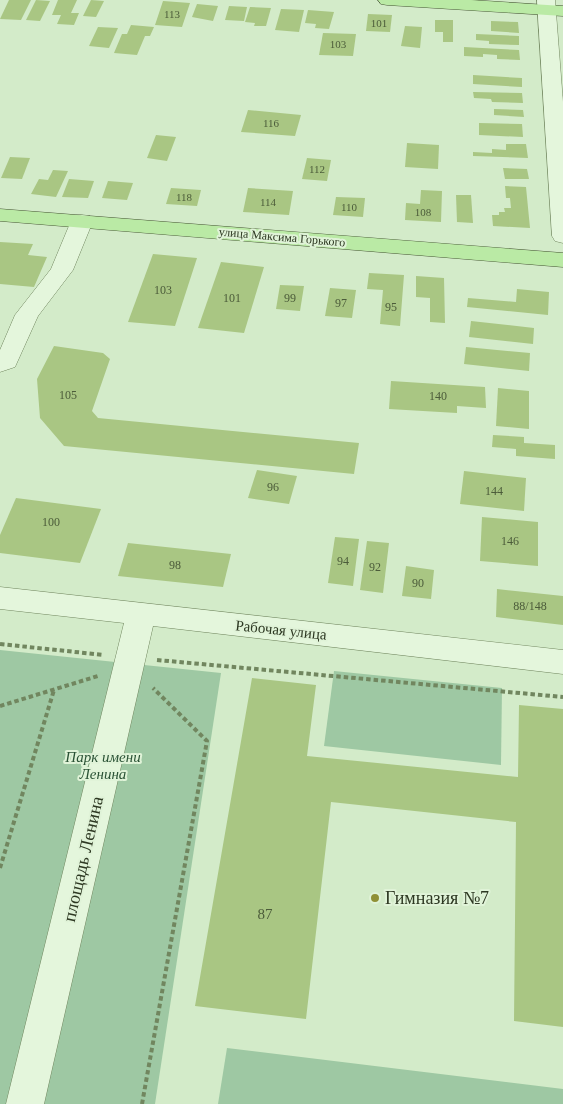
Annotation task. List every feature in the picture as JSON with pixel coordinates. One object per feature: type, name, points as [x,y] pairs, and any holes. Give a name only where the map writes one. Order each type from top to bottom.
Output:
[{"type":"main road","points":[[387,0],[552,7]]},
{"type":"main road","name":"улица Максима Горького","points":[[0,214],[563,260]]},
{"type":"street","points":[[552,7],[563,236]]},
{"type":"street","points":[[0,364],[7,362],[27,315],[62,270],[82,221]]},
{"type":"street","name":"Рабочая улица","points":[[0,598],[563,662]]},
{"type":"street","name":"площадь Ленина","points":[[26,1104],[141,614]]},
{"type":"path","points":[[0,644],[130,661],[563,697]]},
{"type":"path","points":[[0,706],[55,690],[130,661]]},
{"type":"path","points":[[130,661],[207,741],[142,1104]]},
{"type":"path","points":[[0,868],[55,690]]},
{"type":"green space","name":"Парк имени Ленина","points":[[0,650],[221,673],[155,1104],[0,1104]]},
{"type":"green space","points":[[334,671],[502,688],[501,765],[324,746]]},
{"type":"green space","points":[[227,1048],[563,1089],[563,1104],[218,1104]]},
{"type":"building","points":[[9,0],[31,0],[21,20],[0,19]]},
{"type":"building","points":[[36,0],[50,1],[40,21],[26,20]]},
{"type":"building","points":[[58,0],[77,0],[71,13],[79,13],[74,25],[57,24],[61,15],[52,15]]},
{"type":"building","points":[[91,0],[104,1],[96,17],[83,16]]},
{"type":"building","points":[[163,1],[190,3],[182,27],[155,25]]},
{"type":"building","points":[[197,4],[218,6],[213,21],[192,17]]},
{"type":"building","points":[[229,6],[247,7],[244,21],[225,20]]},
{"type":"building","points":[[250,7],[271,8],[266,26],[254,26],[255,23],[245,22]]},
{"type":"building","points":[[281,9],[304,10],[299,32],[275,30]]},
{"type":"building","points":[[308,10],[334,12],[329,29],[315,28],[316,24],[305,23]]},
{"type":"building","points":[[368,14],[392,15],[390,32],[366,31]]},
{"type":"building","points":[[435,20],[453,20],[453,42],[443,42],[443,32],[435,32]]},
{"type":"building","points":[[491,21],[518,22],[519,33],[491,31]]},
{"type":"building","points":[[131,25],[154,27],[150,36],[145,36],[137,55],[114,53],[122,34],[127,34]]},
{"type":"building","points":[[405,26],[422,27],[420,48],[401,46]]},
{"type":"building","points":[[98,27],[118,28],[109,48],[89,46]]},
{"type":"building","points":[[323,33],[356,34],[353,56],[319,55]]},
{"type":"building","points":[[476,34],[519,36],[519,45],[489,44],[489,41],[476,40]]},
{"type":"building","points":[[464,47],[519,50],[520,60],[497,59],[497,55],[483,54],[483,57],[464,56]]},
{"type":"building","points":[[473,75],[522,78],[522,87],[473,84]]},
{"type":"building","points":[[473,92],[522,93],[523,103],[492,102],[491,99],[474,98]]},
{"type":"building","points":[[494,109],[523,110],[524,117],[494,115]]},
{"type":"building","points":[[248,110],[301,115],[295,136],[241,132]]},
{"type":"building","points":[[479,123],[522,124],[523,137],[479,135]]},
{"type":"building","points":[[156,135],[176,137],[167,161],[147,158]]},
{"type":"building","points":[[407,143],[439,145],[438,169],[405,167]]},
{"type":"building","points":[[506,144],[526,144],[528,158],[473,156],[473,152],[492,153],[492,149],[506,150]]},
{"type":"building","points":[[10,157],[30,158],[22,179],[1,178]]},
{"type":"building","points":[[307,158],[331,160],[327,181],[302,179]]},
{"type":"building","points":[[503,168],[527,169],[529,179],[505,179]]},
{"type":"building","points":[[53,170],[68,171],[56,197],[31,194],[39,179],[48,180]]},
{"type":"building","points":[[69,179],[94,181],[88,198],[62,197]]},
{"type":"building","points":[[108,181],[133,183],[127,200],[102,198]]},
{"type":"building","points":[[505,186],[526,187],[530,228],[493,226],[492,215],[499,215],[499,212],[505,212],[504,208],[511,208],[510,198],[506,198]]},
{"type":"building","points":[[171,188],[201,190],[197,206],[166,204]]},
{"type":"building","points":[[248,188],[293,191],[289,215],[243,212]]},
{"type":"building","points":[[421,190],[442,191],[441,222],[405,220],[406,203],[420,204]]},
{"type":"building","points":[[456,195],[471,195],[473,223],[457,222]]},
{"type":"building","points":[[336,197],[365,198],[363,217],[333,215]]},
{"type":"building","points":[[0,242],[33,244],[28,255],[47,257],[34,287],[0,284]]},
{"type":"building","points":[[153,254],[197,258],[175,326],[128,322]]},
{"type":"building","points":[[221,262],[264,267],[244,333],[198,328]]},
{"type":"building","points":[[369,273],[404,275],[400,326],[380,324],[383,290],[367,289]]},
{"type":"building","points":[[416,276],[444,278],[445,323],[430,322],[430,298],[416,297]]},
{"type":"building","points":[[280,285],[304,286],[300,311],[276,309]]},
{"type":"building","points":[[330,288],[356,290],[352,318],[325,316]]},
{"type":"building","points":[[517,289],[549,292],[548,315],[467,307],[468,298],[516,302]]},
{"type":"building","points":[[471,321],[534,328],[533,344],[469,337]]},
{"type":"building","points":[[54,346],[103,353],[110,359],[92,411],[98,418],[359,443],[354,474],[64,446],[40,418],[37,379]]},
{"type":"building","points":[[466,347],[530,353],[529,371],[464,364]]},
{"type":"building","points":[[391,381],[485,387],[486,408],[457,406],[457,413],[389,409]]},
{"type":"building","points":[[498,388],[529,391],[529,429],[496,426]]},
{"type":"building","points":[[493,435],[524,437],[524,443],[555,445],[555,459],[516,456],[516,449],[492,447]]},
{"type":"building","points":[[257,470],[297,476],[289,504],[248,498]]},
{"type":"building","points":[[464,471],[526,478],[524,511],[460,504]]},
{"type":"building","points":[[16,498],[101,509],[80,563],[0,553],[0,535]]},
{"type":"building","points":[[482,517],[538,522],[538,566],[480,561]]},
{"type":"building","points":[[335,537],[359,539],[353,586],[328,583]]},
{"type":"building","points":[[367,541],[389,543],[383,593],[360,590]]},
{"type":"building","points":[[128,543],[231,554],[223,587],[118,576]]},
{"type":"building","points":[[406,566],[434,570],[431,599],[402,596]]},
{"type":"building","points":[[497,589],[563,596],[563,625],[496,617]]},
{"type":"building","points":[[252,678],[316,685],[307,756],[518,777],[519,705],[563,709],[563,1027],[514,1021],[516,822],[331,802],[306,1019],[195,1006]]},
{"type":"place","name":"Гимназия №7","points":[[375,898]]}]
